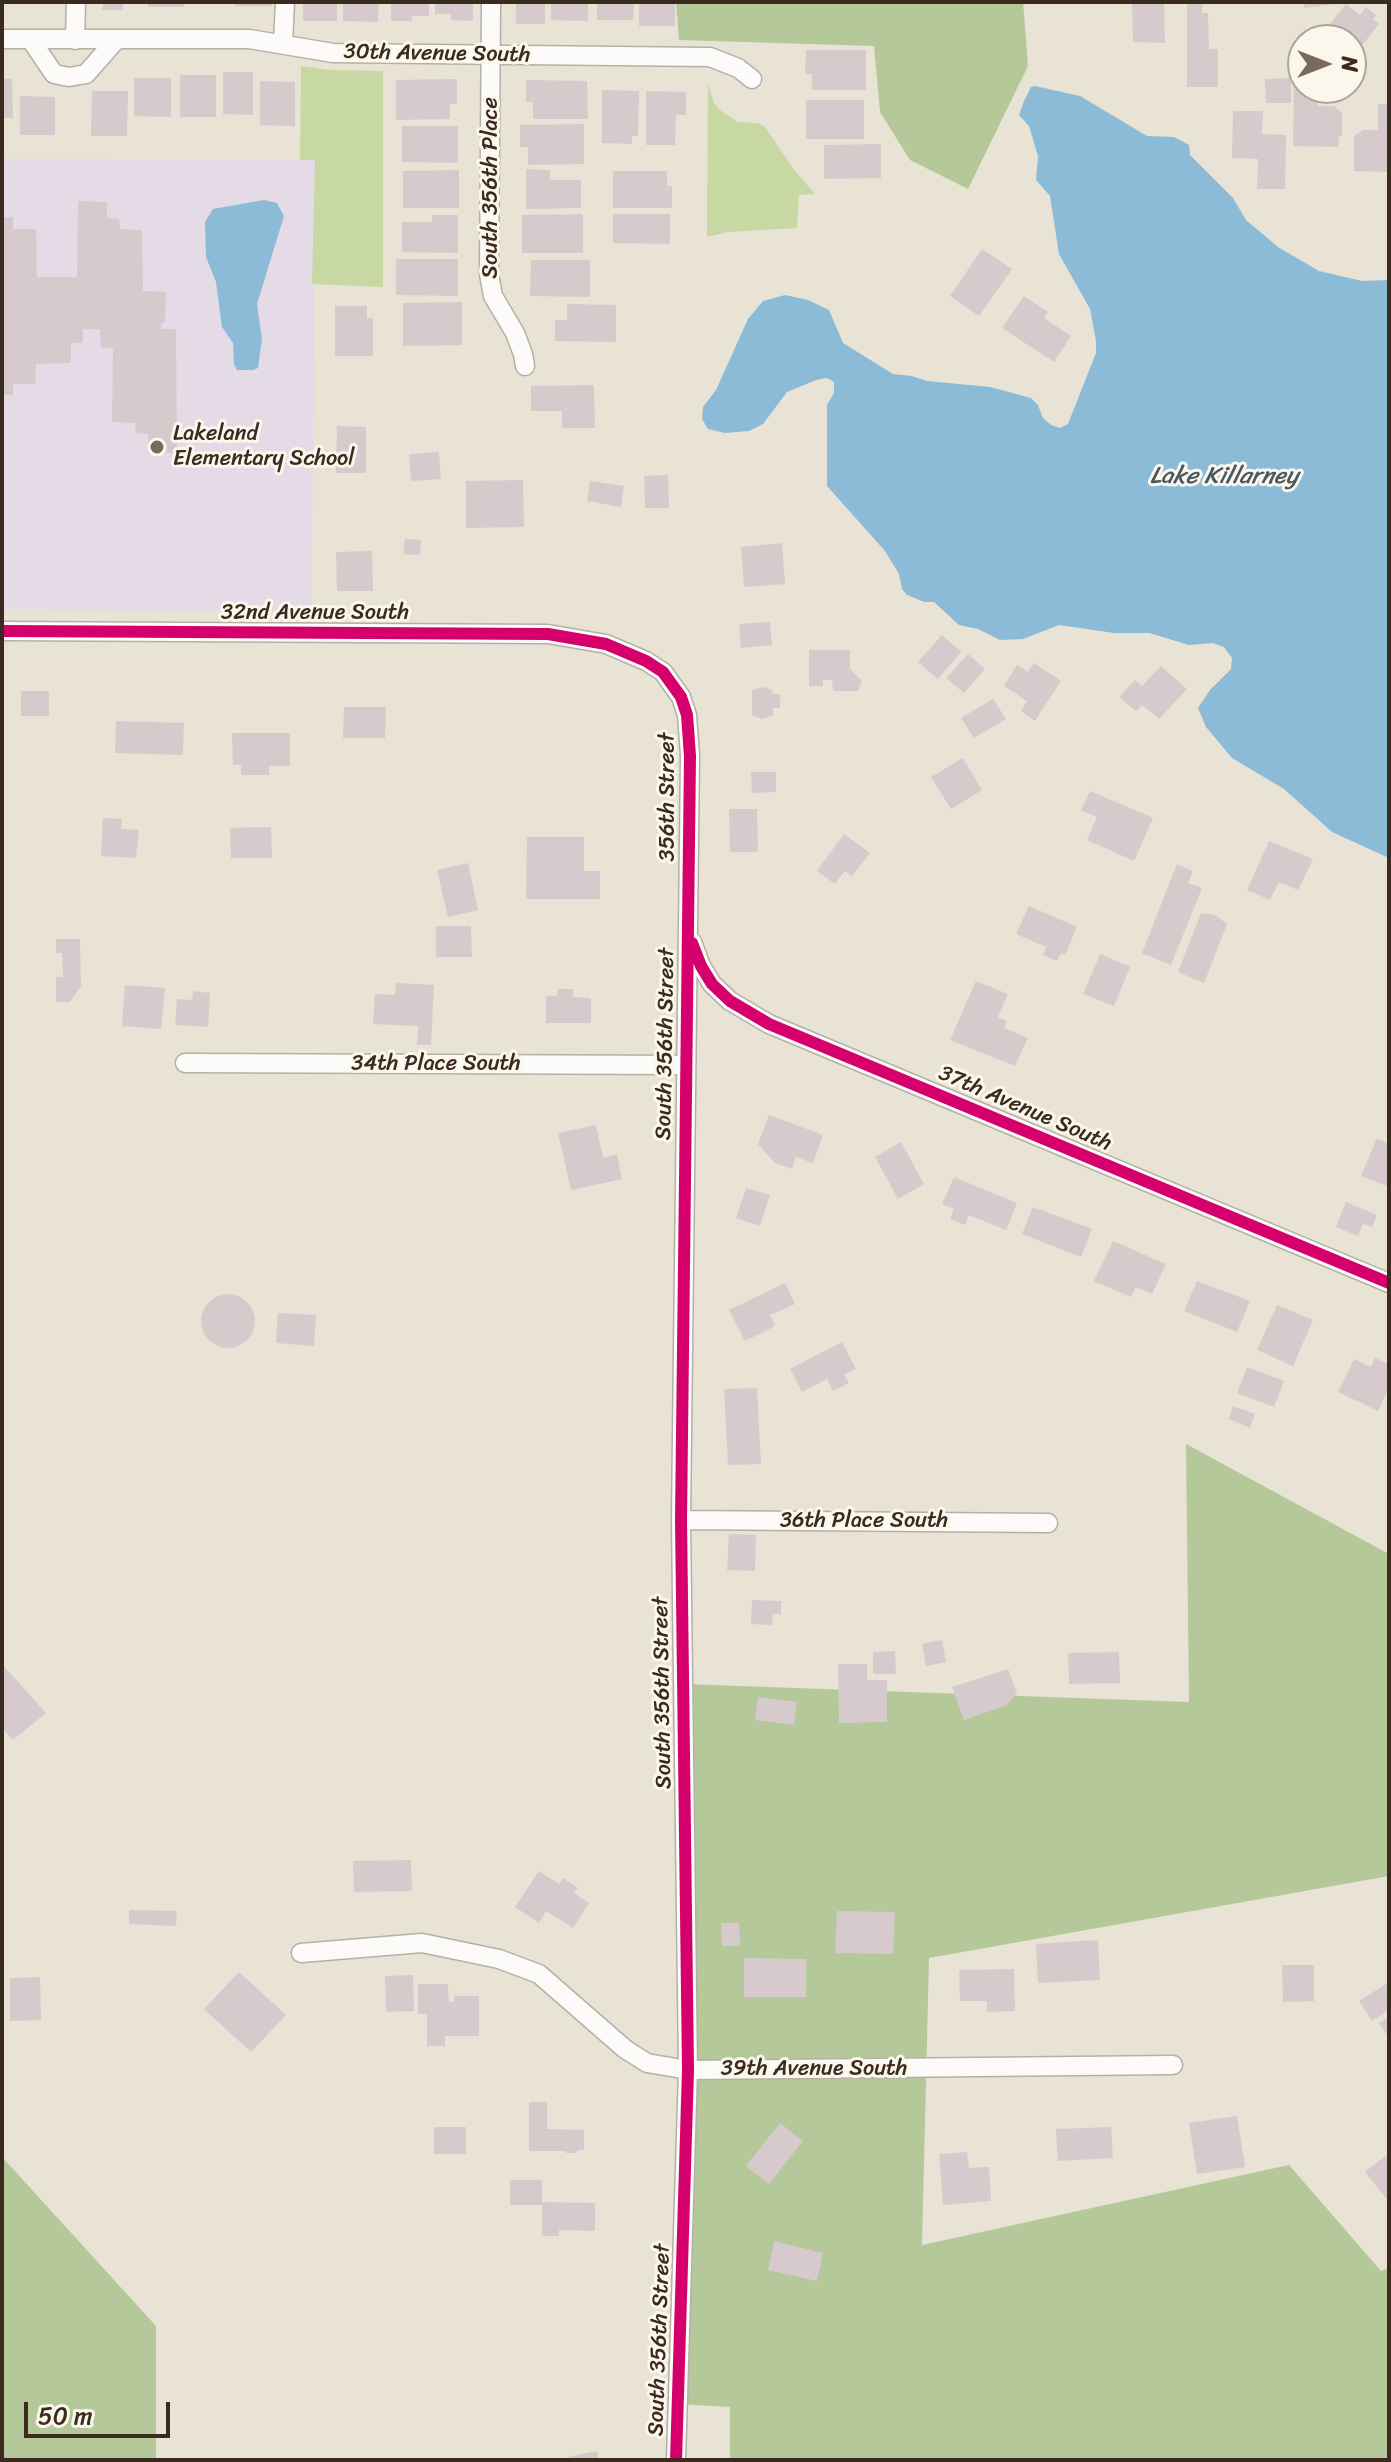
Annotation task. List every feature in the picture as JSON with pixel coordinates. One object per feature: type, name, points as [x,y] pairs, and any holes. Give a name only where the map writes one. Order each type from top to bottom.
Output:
[{"type":"street","points":[[75,40],[76,2]]},
{"type":"street","points":[[283,44],[285,2]]},
{"type":"street","name":"South 356th Place","points":[[491,2],[489,274],[493,296],[515,333],[525,366]]},
{"type":"street","name":"30th Avenue South","points":[[2,39],[249,39],[333,53],[710,57],[738,68],[752,79]]},
{"type":"street","points":[[31,40],[54,74],[69,77],[86,74],[116,40]]},
{"type":"street","name":"32nd Avenue South","points":[[2,631],[517,633],[586,639],[625,651]]},
{"type":"street","name":"356th Street","points":[[625,651],[663,672],[674,684],[687,715],[690,756],[688,925]]},
{"type":"street","name":"South 356th Street","points":[[676,2460],[688,2070],[681,1520],[688,925]]},
{"type":"street","name":"37th Avenue South","points":[[688,925],[694,951],[712,984],[730,1001],[769,1024],[1389,1283]]},
{"type":"street","name":"34th Place South","points":[[185,1063],[686,1065]]},
{"type":"street","name":"36th Place South","points":[[681,1520],[1048,1523]]},
{"type":"street","name":"39th Avenue South","points":[[301,1953],[422,1943],[499,1959],[539,1974],[625,2049],[647,2063],[688,2070],[1173,2065]]},
{"type":"shaded area","name":"Lakeland Elementary School","points":[[2,159],[315,160],[312,611],[2,609]]},
{"type":"green space","points":[[676,2],[1023,2],[1028,66],[968,189],[910,160],[880,112],[874,46],[679,40]]},
{"type":"green space","points":[[301,66],[383,71],[383,287],[312,284],[315,160],[300,160]]},
{"type":"green space","points":[[708,84],[714,103],[721,111],[738,122],[758,123],[765,127],[815,194],[799,195],[797,228],[728,232],[707,237]]},
{"type":"green space","points":[[1186,1444],[1389,1554],[1389,1876],[929,1958],[922,2245],[1289,2165],[1381,2271],[1389,2268],[1389,2460],[730,2460],[730,2407],[678,2404],[683,1684],[1189,1702]]},
{"type":"green space","points":[[2,2157],[156,2326],[156,2460],[2,2460]]},
{"type":"water","name":"Lake Killarney","points":[[1031,87],[1080,96],[1147,136],[1174,137],[1189,145],[1190,155],[1233,198],[1246,220],[1278,247],[1319,271],[1362,281],[1389,280],[1389,858],[1332,832],[1284,789],[1232,758],[1206,727],[1198,708],[1210,690],[1231,669],[1232,658],[1224,647],[1213,643],[1189,645],[1149,633],[1114,633],[1059,625],[1023,639],[1000,640],[978,629],[959,625],[934,602],[924,602],[907,595],[885,551],[827,486],[827,405],[834,393],[834,382],[827,378],[816,380],[787,392],[763,424],[749,431],[725,433],[708,429],[702,419],[703,407],[716,390],[748,319],[763,301],[785,295],[808,300],[829,310],[843,343],[893,374],[927,381],[990,387],[1031,398],[1051,425],[1060,428],[1068,424],[1096,353],[1096,341],[1090,309],[1059,254],[1050,196],[1036,180],[1038,156],[1029,126],[1019,115]]},
{"type":"water","points":[[264,200],[277,203],[284,216],[257,304],[262,339],[258,368],[237,370],[233,343],[222,327],[216,282],[206,257],[205,222],[213,209]]},
{"type":"building","points":[[103,2],[123,2],[123,10],[102,10]]},
{"type":"building","points":[[148,2],[184,2],[184,7],[148,7]]},
{"type":"building","points":[[235,2],[272,2],[272,6],[235,6]]},
{"type":"building","points":[[303,2],[337,2],[337,21],[303,21]]},
{"type":"building","points":[[343,2],[379,2],[378,22],[343,21]]},
{"type":"building","points":[[391,2],[429,2],[429,16],[412,16],[412,21],[391,21]]},
{"type":"building","points":[[435,2],[473,2],[473,21],[451,20],[451,14],[435,14]]},
{"type":"building","points":[[516,2],[545,2],[545,24],[516,24]]},
{"type":"building","points":[[551,2],[588,2],[588,21],[551,20]]},
{"type":"building","points":[[597,2],[634,2],[633,20],[597,20]]},
{"type":"building","points":[[639,2],[675,2],[675,26],[639,26]]},
{"type":"building","points":[[1132,2],[1164,2],[1165,43],[1133,42]]},
{"type":"building","points":[[1187,2],[1202,2],[1202,13],[1208,13],[1209,49],[1218,49],[1218,87],[1187,87]]},
{"type":"building","points":[[1303,2],[1335,2],[1335,4],[1304,8]]},
{"type":"building","points":[[1346,4],[1360,15],[1366,7],[1376,15],[1373,19],[1379,24],[1367,39],[1367,24],[1330,24]]},
{"type":"building","points":[[806,50],[866,50],[866,90],[812,90],[812,74],[805,74]]},
{"type":"building","points":[[223,72],[253,72],[253,115],[223,114]]},
{"type":"building","points":[[180,75],[216,75],[216,117],[180,117]]},
{"type":"building","points":[[134,78],[171,78],[171,117],[134,116]]},
{"type":"building","points":[[1287,78],[1287,103],[1266,103],[1265,79]]},
{"type":"building","points":[[2,79],[12,79],[13,118],[2,118]]},
{"type":"building","points":[[457,79],[457,104],[450,104],[450,119],[396,120],[396,80]]},
{"type":"building","points":[[526,80],[587,81],[588,119],[533,119],[533,102],[526,102]]},
{"type":"building","points":[[260,81],[295,82],[295,126],[260,125]]},
{"type":"building","points":[[602,90],[639,91],[638,136],[632,136],[632,144],[602,143]]},
{"type":"building","points":[[92,91],[128,91],[127,136],[91,136]]},
{"type":"building","points":[[646,91],[686,92],[686,115],[676,115],[675,145],[646,145]]},
{"type":"building","points":[[20,96],[55,97],[55,135],[20,135]]},
{"type":"building","points":[[806,100],[864,100],[864,139],[806,139]]},
{"type":"building","points":[[1294,104],[1334,106],[1342,113],[1342,136],[1339,136],[1338,147],[1293,146]]},
{"type":"building","points":[[1378,104],[1389,104],[1389,172],[1354,171],[1354,136],[1363,130],[1378,130]]},
{"type":"building","points":[[1233,111],[1263,111],[1262,134],[1286,135],[1285,189],[1257,189],[1258,159],[1232,158]]},
{"type":"building","points":[[584,124],[584,164],[528,165],[528,147],[520,147],[520,125]]},
{"type":"building","points":[[402,126],[458,126],[458,163],[402,162]]},
{"type":"building","points":[[881,144],[881,178],[824,179],[824,145]]},
{"type":"building","points":[[526,169],[550,170],[550,180],[581,180],[581,208],[526,209]]},
{"type":"building","points":[[459,170],[459,208],[403,208],[403,171]]},
{"type":"building","points":[[613,171],[667,171],[667,186],[672,186],[672,208],[613,208]]},
{"type":"building","points":[[78,201],[107,202],[107,218],[119,219],[120,229],[142,230],[143,291],[166,292],[162,329],[176,329],[177,453],[148,452],[148,434],[136,433],[135,423],[112,422],[113,348],[101,348],[100,329],[83,329],[83,343],[71,343],[71,363],[36,364],[35,384],[13,384],[13,395],[2,395],[2,217],[13,217],[13,229],[36,229],[37,277],[77,277]]},
{"type":"building","points":[[583,214],[583,253],[522,253],[522,215]]},
{"type":"building","points":[[613,214],[670,214],[670,244],[613,243]]},
{"type":"building","points":[[432,215],[458,215],[458,253],[402,252],[402,222],[432,222]]},
{"type":"building","points":[[982,249],[1012,269],[979,316],[950,296]]},
{"type":"building","points":[[396,259],[458,259],[458,296],[396,295]]},
{"type":"building","points":[[531,260],[590,260],[590,297],[530,296]]},
{"type":"building","points":[[1024,296],[1048,312],[1044,318],[1071,336],[1054,362],[1002,328]]},
{"type":"building","points":[[462,302],[462,345],[403,346],[403,303]]},
{"type":"building","points":[[567,304],[616,305],[616,342],[555,341],[555,320],[567,320]]},
{"type":"building","points":[[335,306],[367,306],[367,318],[373,318],[373,356],[335,356]]},
{"type":"building","points":[[594,385],[595,428],[562,428],[562,411],[531,411],[531,386]]},
{"type":"building","points":[[337,426],[366,427],[366,473],[336,473]]},
{"type":"building","points":[[439,452],[441,479],[411,481],[409,454]]},
{"type":"building","points":[[668,475],[669,508],[645,508],[644,476]]},
{"type":"building","points":[[523,480],[524,527],[466,528],[466,481]]},
{"type":"building","points":[[590,481],[624,486],[621,507],[587,501]]},
{"type":"building","points":[[405,539],[421,540],[420,555],[403,554]]},
{"type":"building","points":[[782,543],[785,584],[744,587],[741,547]]},
{"type":"building","points":[[372,551],[373,591],[337,591],[336,552]]},
{"type":"building","points":[[770,622],[772,645],[741,648],[739,624]]},
{"type":"building","points":[[942,635],[961,652],[938,679],[918,662]]},
{"type":"building","points":[[809,650],[850,650],[850,669],[862,681],[858,691],[833,691],[832,680],[823,680],[823,686],[809,686]]},
{"type":"building","points":[[968,654],[985,669],[964,693],[946,678]]},
{"type":"building","points":[[1034,663],[1061,681],[1035,721],[1021,711],[1027,701],[1004,686],[1017,665],[1028,672]]},
{"type":"building","points":[[1161,666],[1187,689],[1159,719],[1142,705],[1136,711],[1119,697],[1135,680],[1142,686]]},
{"type":"building","points":[[763,687],[772,690],[773,694],[780,694],[780,708],[773,708],[773,715],[762,719],[752,715],[752,690]]},
{"type":"building","points":[[21,691],[49,691],[49,716],[21,716]]},
{"type":"building","points":[[993,699],[1006,719],[974,738],[961,718]]},
{"type":"building","points":[[344,707],[386,707],[385,738],[343,738]]},
{"type":"building","points":[[116,721],[184,723],[183,755],[115,753]]},
{"type":"building","points":[[232,733],[290,733],[290,766],[269,766],[269,775],[241,775],[241,765],[233,765]]},
{"type":"building","points":[[963,758],[982,790],[951,809],[931,777]]},
{"type":"building","points":[[751,772],[776,772],[776,792],[752,793]]},
{"type":"building","points":[[1090,791],[1153,818],[1134,861],[1087,840],[1097,817],[1081,810]]},
{"type":"building","points":[[729,809],[757,809],[758,852],[730,852]]},
{"type":"building","points":[[103,818],[122,819],[121,829],[139,830],[136,858],[101,856]]},
{"type":"building","points":[[271,827],[272,858],[231,858],[230,828]]},
{"type":"building","points":[[844,834],[870,853],[852,876],[845,871],[835,884],[817,871]]},
{"type":"building","points":[[527,837],[584,837],[584,871],[600,871],[600,899],[526,899]]},
{"type":"building","points":[[1269,841],[1313,859],[1298,890],[1279,882],[1270,900],[1247,890]]},
{"type":"building","points":[[468,863],[478,910],[448,917],[437,870]]},
{"type":"building","points":[[1177,864],[1193,871],[1188,883],[1202,888],[1171,965],[1142,953]]},
{"type":"building","points":[[1029,906],[1077,927],[1065,955],[1061,953],[1057,961],[1043,955],[1046,947],[1016,934]]},
{"type":"building","points":[[1201,913],[1215,915],[1227,924],[1204,983],[1178,972]]},
{"type":"building","points":[[436,926],[471,926],[472,957],[436,957]]},
{"type":"building","points":[[56,939],[80,939],[81,986],[70,1002],[56,1002],[56,977],[63,977],[62,953],[56,953]]},
{"type":"building","points":[[1100,954],[1130,967],[1114,1006],[1083,994]]},
{"type":"building","points":[[976,981],[1008,994],[998,1017],[1007,1021],[1004,1028],[1028,1038],[1015,1066],[950,1040]]},
{"type":"building","points":[[396,983],[434,985],[431,1045],[417,1045],[418,1026],[373,1024],[375,994],[395,995]]},
{"type":"building","points":[[125,985],[165,988],[161,1029],[122,1026]]},
{"type":"building","points":[[558,989],[573,989],[573,997],[591,998],[591,1023],[546,1023],[546,996],[557,996]]},
{"type":"building","points":[[193,991],[210,993],[208,1027],[175,1025],[177,999],[192,1000]]},
{"type":"building","points":[[769,1115],[823,1135],[813,1163],[796,1157],[792,1169],[775,1163],[758,1144]]},
{"type":"building","points":[[596,1125],[603,1158],[617,1154],[622,1179],[571,1190],[558,1133]]},
{"type":"building","points":[[1377,1138],[1389,1144],[1389,1187],[1361,1176]]},
{"type":"building","points":[[901,1142],[924,1184],[898,1199],[875,1157]]},
{"type":"building","points":[[954,1177],[1017,1203],[1006,1230],[969,1215],[965,1225],[950,1219],[954,1209],[942,1204]]},
{"type":"building","points":[[746,1188],[770,1195],[760,1226],[736,1218]]},
{"type":"building","points":[[1346,1202],[1377,1215],[1372,1227],[1363,1224],[1358,1236],[1336,1227]]},
{"type":"building","points":[[1033,1207],[1092,1229],[1081,1257],[1022,1234]]},
{"type":"building","points":[[1113,1241],[1166,1264],[1152,1294],[1136,1287],[1131,1297],[1094,1281]]},
{"type":"building","points":[[1197,1281],[1250,1301],[1237,1332],[1184,1311]]},
{"type":"building","points":[[785,1283],[795,1304],[770,1315],[775,1326],[745,1341],[729,1310]]},
{"type":"building","points":[[228,1294],[247,1302],[255,1321],[247,1340],[228,1348],[209,1340],[201,1321],[209,1302]]},
{"type":"building","points":[[1277,1305],[1313,1320],[1293,1366],[1257,1350]]},
{"type":"building","points":[[278,1313],[316,1315],[314,1346],[276,1343]]},
{"type":"building","points":[[842,1342],[856,1369],[844,1375],[849,1383],[833,1391],[827,1379],[802,1392],[790,1369]]},
{"type":"building","points":[[1375,1358],[1389,1364],[1389,1387],[1378,1411],[1338,1392],[1354,1359],[1371,1367]]},
{"type":"building","points":[[1247,1367],[1284,1381],[1274,1407],[1237,1393]]},
{"type":"building","points":[[757,1388],[761,1464],[728,1465],[724,1389]]},
{"type":"building","points":[[1233,1406],[1255,1414],[1250,1428],[1229,1419]]},
{"type":"building","points":[[729,1534],[756,1535],[755,1571],[727,1570]]},
{"type":"building","points":[[752,1600],[781,1601],[781,1614],[773,1614],[772,1625],[751,1624]]},
{"type":"building","points":[[942,1640],[946,1662],[926,1666],[922,1644]]},
{"type":"building","points":[[895,1651],[896,1674],[873,1674],[873,1652]]},
{"type":"building","points":[[1119,1652],[1120,1683],[1069,1684],[1068,1653]]},
{"type":"building","points":[[2,1664],[46,1713],[13,1740],[2,1728]]},
{"type":"building","points":[[838,1664],[867,1664],[867,1680],[887,1680],[887,1722],[839,1723]]},
{"type":"building","points":[[1008,1669],[1017,1693],[1007,1705],[964,1720],[952,1687]]},
{"type":"building","points":[[758,1697],[797,1702],[794,1725],[755,1720]]},
{"type":"building","points":[[411,1860],[412,1891],[354,1892],[353,1861]]},
{"type":"building","points":[[539,1871],[559,1884],[563,1878],[578,1888],[574,1893],[589,1903],[573,1928],[546,1911],[539,1923],[515,1907]]},
{"type":"building","points":[[129,1910],[177,1911],[176,1926],[129,1924]]},
{"type":"building","points":[[837,1911],[895,1912],[893,1954],[835,1953]]},
{"type":"building","points":[[721,1923],[739,1923],[740,1946],[722,1946]]},
{"type":"building","points":[[1098,1940],[1100,1980],[1038,1983],[1036,1944]]},
{"type":"building","points":[[744,1958],[806,1959],[806,1997],[744,1997]]},
{"type":"building","points":[[1282,1965],[1314,1965],[1314,2001],[1283,2002]]},
{"type":"building","points":[[1014,1969],[1015,2011],[987,2012],[987,2001],[960,2001],[959,1970]]},
{"type":"building","points":[[239,1972],[286,2015],[251,2052],[204,2009]]},
{"type":"building","points":[[413,1975],[414,2011],[386,2012],[385,1976]]},
{"type":"building","points":[[40,1977],[41,2020],[10,2021],[10,1978]]},
{"type":"building","points":[[1389,1982],[1389,2010],[1372,2021],[1359,2001]]},
{"type":"building","points":[[418,1984],[448,1984],[449,2002],[454,2002],[454,1996],[479,1996],[479,2036],[445,2036],[445,2046],[427,2046],[427,2014],[418,2014]]},
{"type":"building","points":[[1389,2017],[1389,2038],[1379,2023]]},
{"type":"building","points":[[529,2102],[547,2102],[547,2129],[584,2130],[584,2150],[577,2150],[577,2153],[529,2151]]},
{"type":"building","points":[[1237,2116],[1245,2167],[1197,2174],[1189,2123]]},
{"type":"building","points":[[780,2123],[803,2141],[769,2184],[746,2166]]},
{"type":"building","points":[[434,2127],[466,2127],[466,2154],[434,2154]]},
{"type":"building","points":[[1111,2127],[1113,2158],[1058,2161],[1056,2129]]},
{"type":"building","points":[[967,2152],[969,2168],[989,2167],[991,2201],[943,2205],[939,2154]]},
{"type":"building","points":[[1389,2153],[1389,2202],[1365,2172]]},
{"type":"building","points":[[510,2180],[542,2180],[542,2202],[595,2203],[595,2231],[559,2230],[559,2236],[542,2236],[542,2205],[510,2205]]},
{"type":"building","points":[[774,2241],[823,2253],[817,2281],[768,2270]]},
{"type":"building","points":[[597,2451],[599,2460],[569,2460],[568,2457]]},
{"type":"cycle path","points":[[2,631],[548,634],[606,644],[646,661],[663,672],[681,697],[687,715],[690,756],[681,1520],[688,2070],[676,2460]]},
{"type":"cycle path","points":[[692,943],[712,984],[730,1001],[769,1024],[1389,1283]]},
{"type":"place","name":"Lakeland Elementary School","points":[[157,447]]}]
